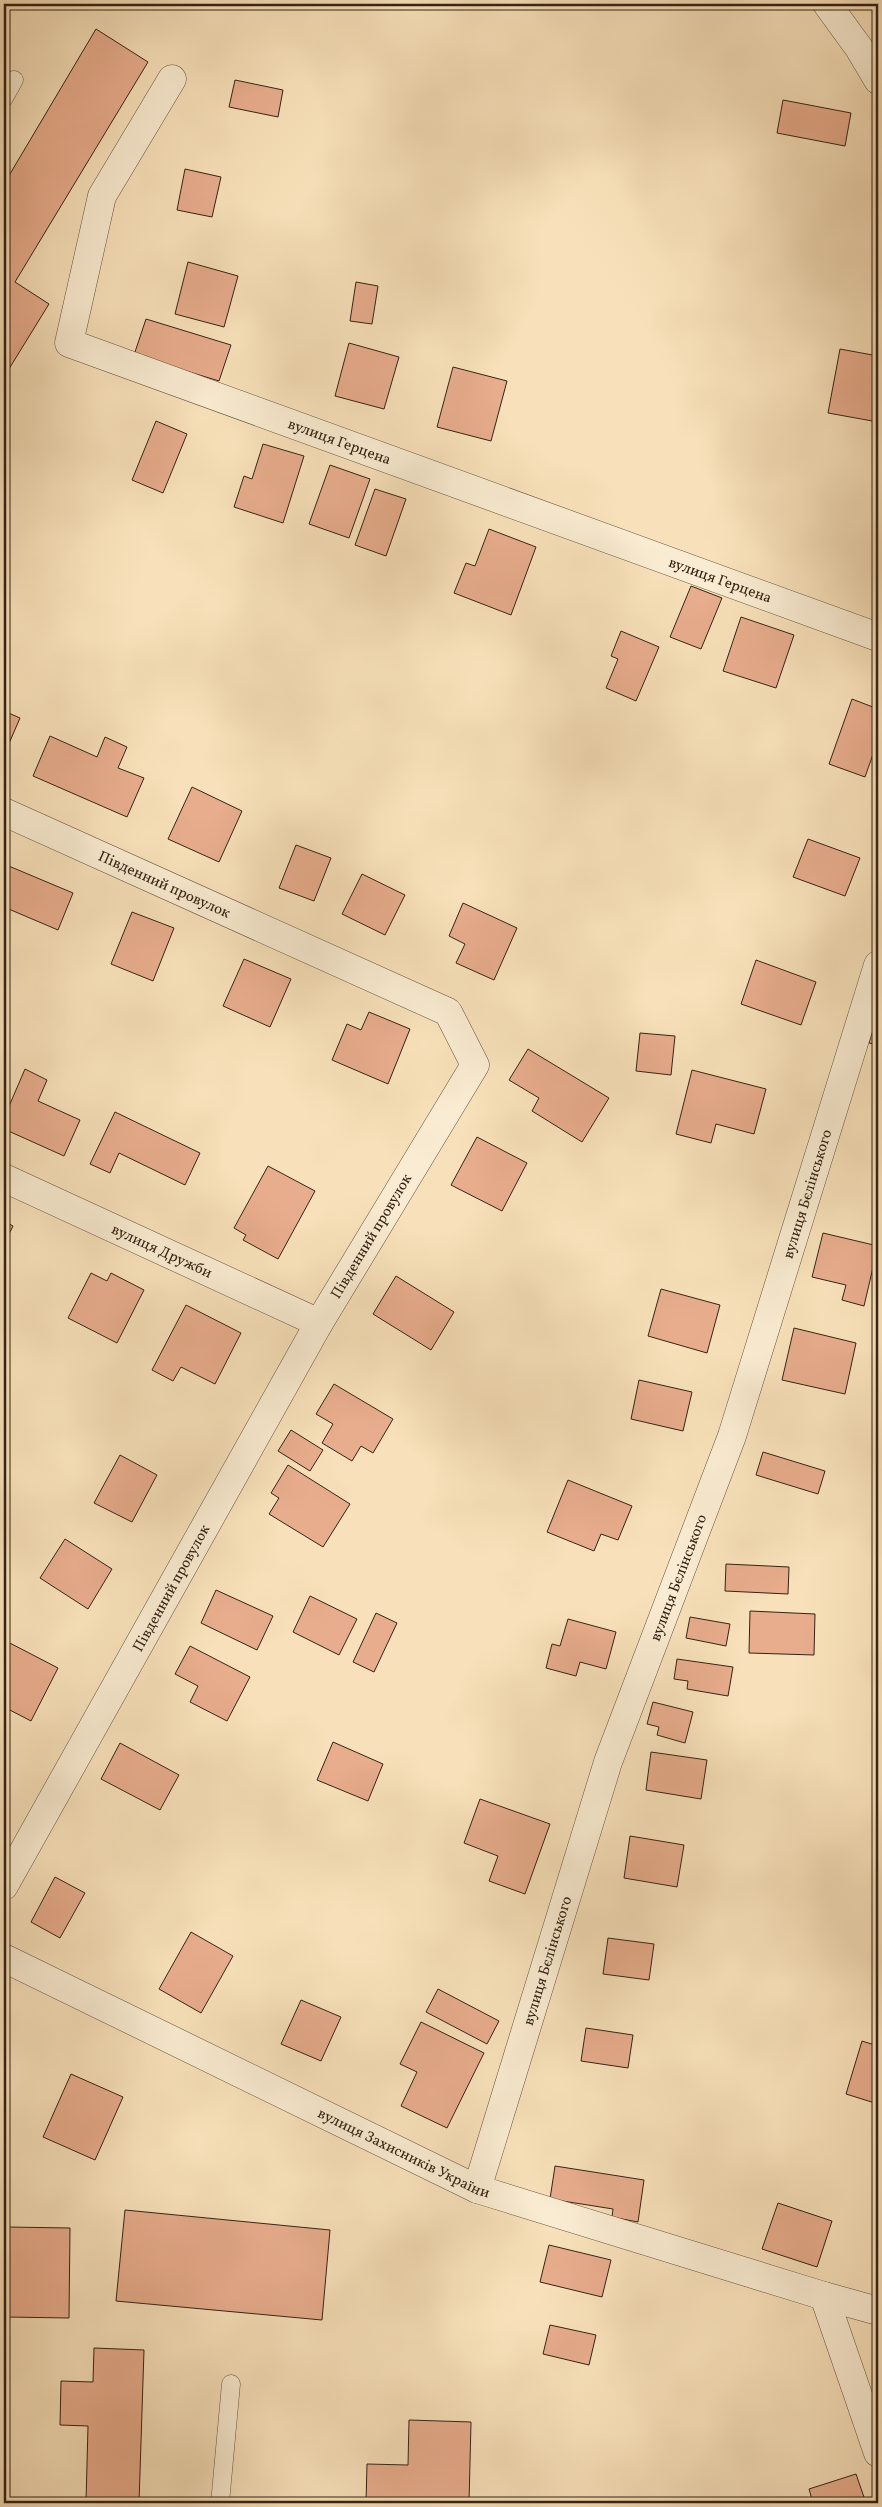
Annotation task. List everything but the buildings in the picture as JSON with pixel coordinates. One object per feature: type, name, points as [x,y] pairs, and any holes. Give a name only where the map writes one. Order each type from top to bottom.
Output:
[{"type":"street","points":[[827,4],[859,48],[878,80]]},
{"type":"street","name":"вулиця Герцена","points":[[172,80],[102,196],[69,343],[878,636]]},
{"type":"street","name":"Південний провулок","points":[[4,812],[448,1012],[475,1065],[319,1323],[4,1886]]},
{"type":"street","name":"вулиця Бєлінського","points":[[477,2189],[608,1762],[732,1436],[878,965]]},
{"type":"street","name":"вулиця Дружби","points":[[4,1178],[319,1323]]},
{"type":"street","name":"вулиця Захисників України","points":[[4,1958],[477,2189],[878,2311]]},
{"type":"street","points":[[824,2296],[873,2440]]},
{"type":"street","points":[[873,2440],[878,2398]]},
{"type":"lane","points":[[4,98],[14,80]]},
{"type":"lane","points":[[220,2503],[231,2384]]}]
